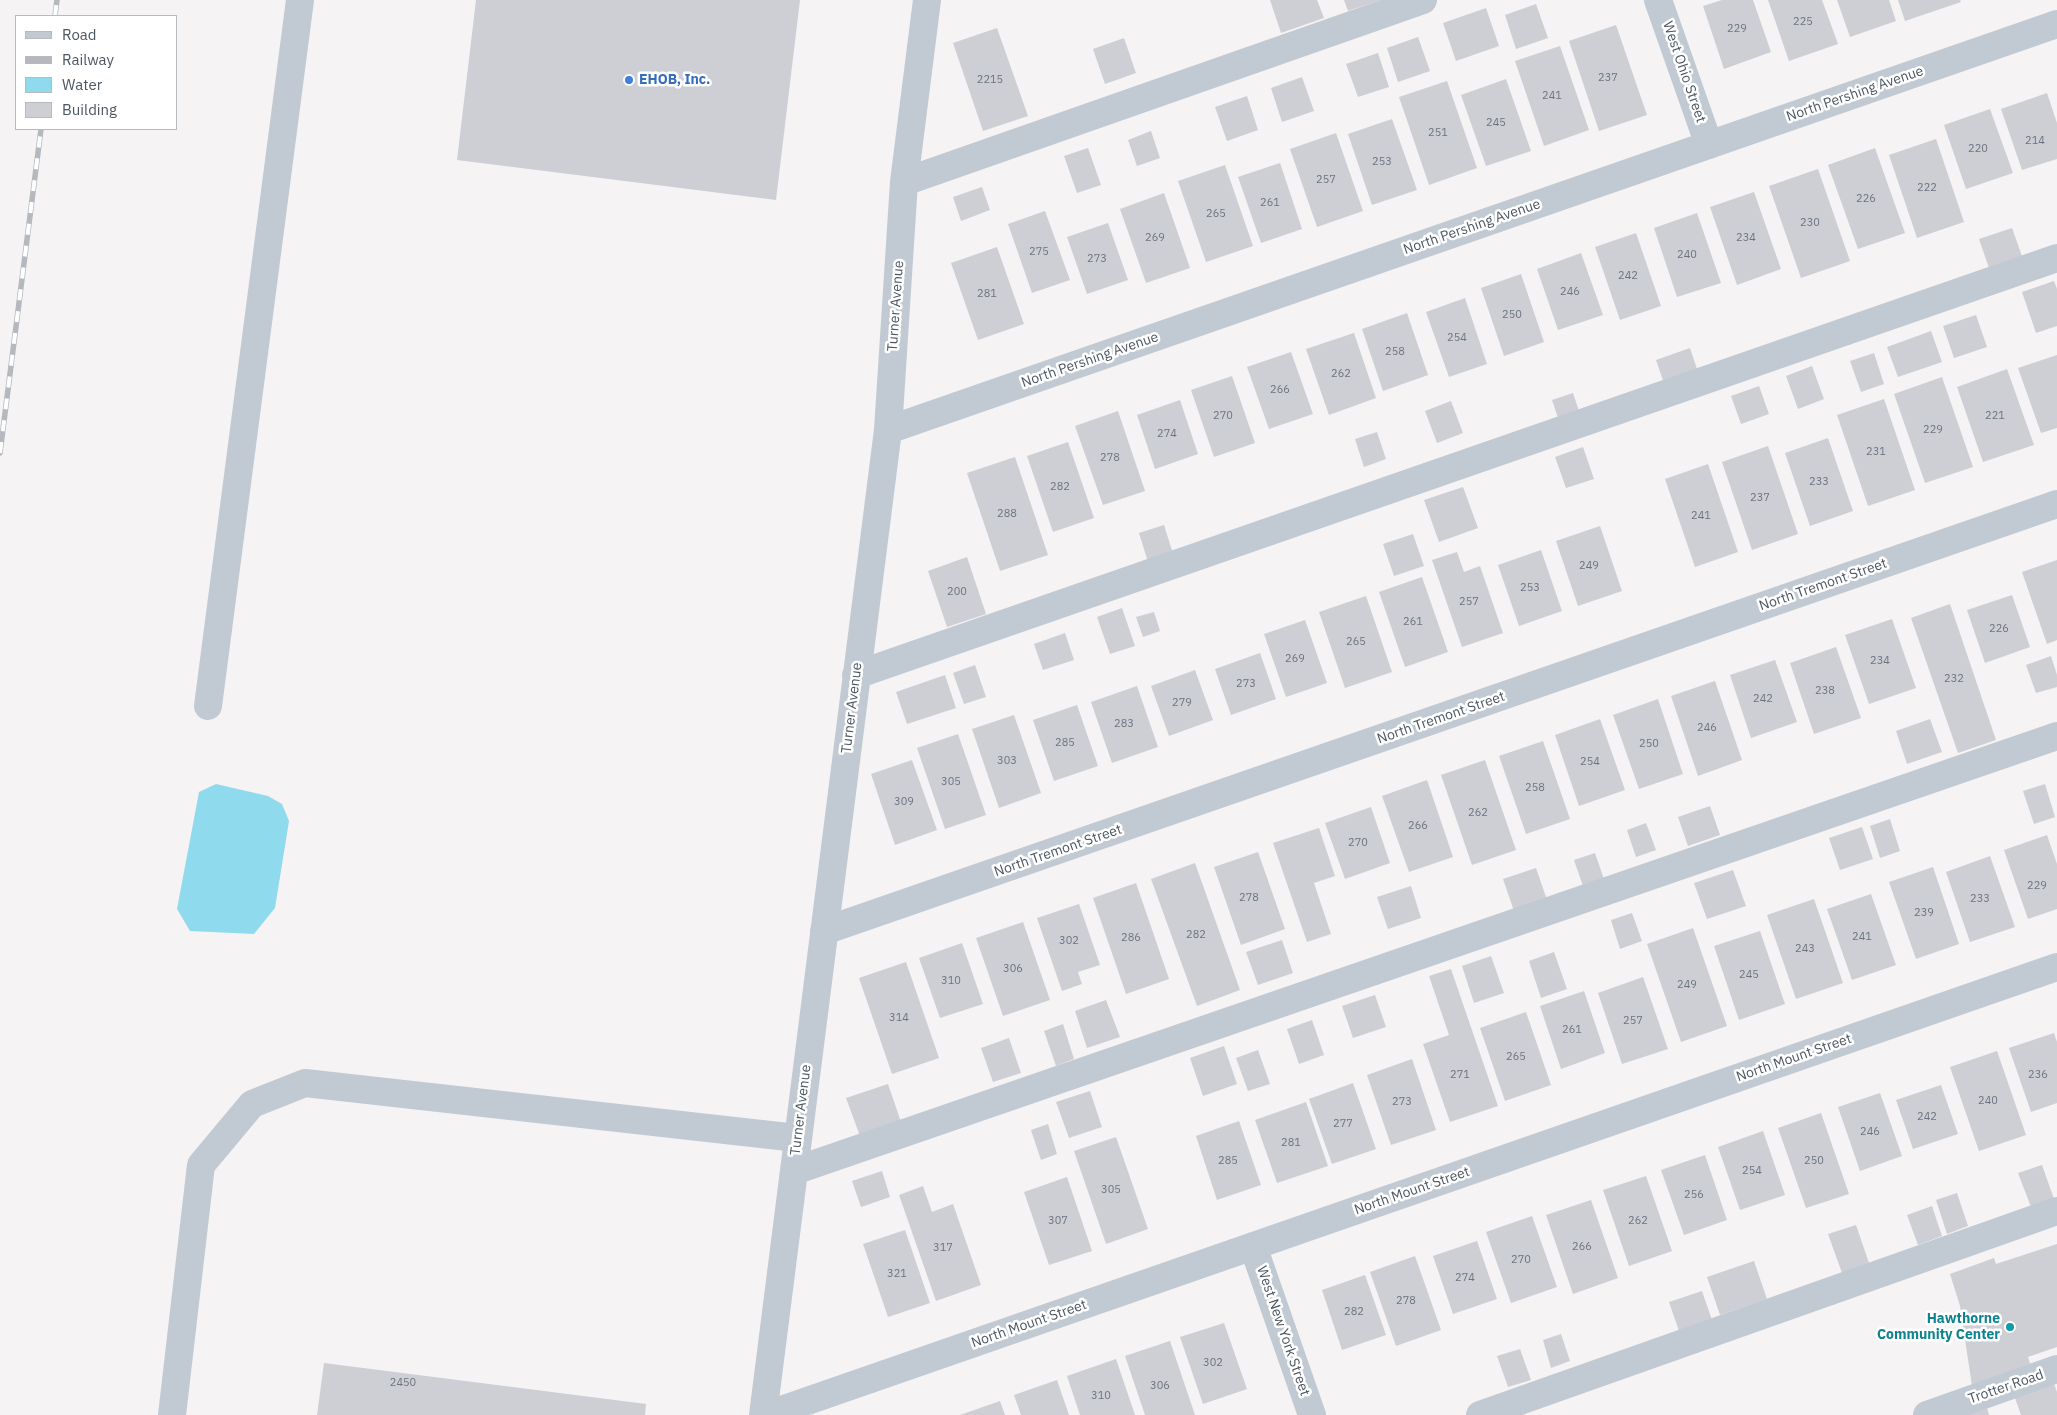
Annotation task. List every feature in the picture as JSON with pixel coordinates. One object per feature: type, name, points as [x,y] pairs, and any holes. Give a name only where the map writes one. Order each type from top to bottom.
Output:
[{"type":"street","points":[[208,706],[300,0]]},
{"type":"street","name":"Turner Avenue","points":[[763,1415],[888,430],[904,182],[927,0]]},
{"type":"street","points":[[904,182],[1423,0]]},
{"type":"street","name":"West Ohio Street","points":[[1658,0],[1709,145]]},
{"type":"street","name":"North Pershing Avenue","points":[[888,430],[2057,24]]},
{"type":"street","points":[[856,675],[2057,258]]},
{"type":"street","name":"North Tremont Street","points":[[824,931],[2057,504]]},
{"type":"street","points":[[794,1171],[2057,736]]},
{"type":"street","name":"North Mount Street","points":[[767,1415],[2057,968]]},
{"type":"street","points":[[172,1415],[201,1165],[252,1104],[305,1083],[797,1138]]},
{"type":"street","points":[[1480,1415],[2057,1211]]},
{"type":"street","name":"West New York Street","points":[[1253,1246],[1312,1415]]},
{"type":"street","name":"Trotter Road","points":[[1927,1415],[2057,1369]]},
{"type":"water","points":[[216,784],[268,796],[282,804],[289,821],[275,908],[254,934],[190,931],[177,909],[199,792]]},
{"type":"building","name":"EHOB, Inc.","points":[[476,0],[800,0],[776,200],[457,160]]},
{"type":"building","points":[[1270,0],[1317,0],[1324,18],[1281,33]]},
{"type":"building","points":[[1344,0],[1381,0],[1348,11]]},
{"type":"building","points":[[1722,0],[1753,0],[1771,52],[1724,69],[1703,6]]},
{"type":"building","points":[[1768,0],[1822,0],[1838,44],[1789,61]]},
{"type":"building","points":[[1837,0],[1889,0],[1896,21],[1850,37]]},
{"type":"building","points":[[1898,0],[1960,0],[1961,2],[1905,21]]},
{"type":"building","points":[[1536,4],[1548,38],[1516,49],[1505,15]]},
{"type":"building","points":[[1486,8],[1499,46],[1456,61],[1443,23]]},
{"type":"building","points":[[1616,25],[1647,115],[1599,131],[1569,41]]},
{"type":"building","points":[[997,28],[1028,116],[983,131],[953,43]]},
{"type":"building","points":[[1418,37],[1430,71],[1398,82],[1387,48]]},
{"type":"building","points":[[1124,38],[1136,73],[1105,84],[1093,49]]},
{"type":"building","points":[[1560,46],[1589,130],[1544,146],[1515,61]]},
{"type":"building","points":[[1378,53],[1389,87],[1358,97],[1346,64]]},
{"type":"building","points":[[1302,77],[1314,111],[1282,122],[1271,88]]},
{"type":"building","points":[[1506,79],[1531,151],[1486,166],[1461,95]]},
{"type":"building","points":[[1447,81],[1477,168],[1429,185],[1399,97]]},
{"type":"building","points":[[2047,93],[2057,123],[2057,159],[2022,170],[2001,109]]},
{"type":"building","points":[[1247,96],[1258,130],[1227,141],[1215,107]]},
{"type":"building","points":[[1990,109],[2013,173],[1966,189],[1944,125]]},
{"type":"building","points":[[1392,119],[1417,190],[1372,205],[1348,134]]},
{"type":"building","points":[[1151,131],[1160,158],[1137,166],[1128,140]]},
{"type":"building","points":[[1336,133],[1363,211],[1317,227],[1290,149]]},
{"type":"building","points":[[1936,139],[1964,222],[1917,238],[1889,155]]},
{"type":"building","points":[[1088,148],[1101,185],[1077,193],[1064,156]]},
{"type":"building","points":[[1875,148],[1905,233],[1858,249],[1828,165]]},
{"type":"building","points":[[1280,163],[1302,229],[1261,243],[1238,177]]},
{"type":"building","points":[[1225,165],[1253,246],[1206,262],[1178,181]]},
{"type":"building","points":[[1818,169],[1850,261],[1801,278],[1769,186]]},
{"type":"building","points":[[982,187],[990,210],[961,221],[953,197]]},
{"type":"building","points":[[1754,192],[1781,269],[1737,285],[1710,207]]},
{"type":"building","points":[[1164,193],[1190,268],[1146,283],[1120,209]]},
{"type":"building","points":[[1045,211],[1070,280],[1032,293],[1008,224]]},
{"type":"building","points":[[1697,213],[1721,283],[1677,297],[1654,228]]},
{"type":"building","points":[[1108,223],[1128,280],[1087,294],[1067,237]]},
{"type":"building","points":[[2012,228],[2023,259],[1990,271],[1979,239]]},
{"type":"building","points":[[1636,233],[1661,306],[1620,320],[1595,247]]},
{"type":"building","points":[[997,247],[1024,324],[978,340],[951,263]]},
{"type":"building","points":[[1581,253],[1603,315],[1558,330],[1537,269]]},
{"type":"building","points":[[1521,274],[1544,342],[1504,356],[1481,288]]},
{"type":"building","points":[[2054,281],[2057,289],[2057,326],[2036,333],[2022,292]]},
{"type":"building","points":[[1465,298],[1487,364],[1449,377],[1426,312]]},
{"type":"building","points":[[1407,313],[1428,375],[1383,391],[1362,329]]},
{"type":"building","points":[[1976,315],[1987,347],[1954,358],[1943,326]]},
{"type":"building","points":[[1931,331],[1942,362],[1898,377],[1887,347]]},
{"type":"building","points":[[1354,333],[1376,398],[1329,415],[1306,349]]},
{"type":"building","points":[[1690,348],[1699,375],[1665,386],[1656,360]]},
{"type":"building","points":[[1291,352],[1313,414],[1269,429],[1247,367]]},
{"type":"building","points":[[1874,353],[1884,384],[1861,392],[1850,361]]},
{"type":"building","points":[[2057,355],[2057,428],[2041,433],[2018,368]]},
{"type":"building","points":[[1812,366],[1824,399],[1798,409],[1786,376]]},
{"type":"building","points":[[2007,369],[2034,445],[1983,462],[1957,387]]},
{"type":"building","points":[[1232,376],[1255,443],[1214,457],[1191,390]]},
{"type":"building","points":[[1942,377],[1973,467],[1925,483],[1894,394]]},
{"type":"building","points":[[1759,386],[1769,414],[1741,424],[1731,396]]},
{"type":"building","points":[[1573,393],[1581,417],[1560,424],[1552,400]]},
{"type":"building","points":[[1884,399],[1915,490],[1868,506],[1837,415]]},
{"type":"building","points":[[1180,400],[1198,454],[1155,469],[1137,415]]},
{"type":"building","points":[[1451,401],[1463,433],[1437,443],[1425,411]]},
{"type":"building","points":[[1118,411],[1145,491],[1103,505],[1075,426]]},
{"type":"building","points":[[1377,432],[1386,459],[1364,467],[1355,439]]},
{"type":"building","points":[[1828,438],[1853,511],[1810,526],[1785,453]]},
{"type":"building","points":[[1068,442],[1094,518],[1053,532],[1027,456]]},
{"type":"building","points":[[1768,446],[1798,534],[1752,550],[1722,462]]},
{"type":"building","points":[[1583,447],[1594,479],[1566,488],[1555,457]]},
{"type":"building","points":[[1015,457],[1048,555],[1000,571],[967,473]]},
{"type":"building","points":[[1708,464],[1738,552],[1695,567],[1665,479]]},
{"type":"building","points":[[1463,487],[1478,528],[1439,542],[1424,500]]},
{"type":"building","points":[[1164,525],[1174,557],[1149,565],[1139,533]]},
{"type":"building","points":[[1600,526],[1622,591],[1578,606],[1556,541]]},
{"type":"building","points":[[1413,534],[1424,566],[1394,576],[1383,544]]},
{"type":"building","points":[[1541,550],[1562,611],[1519,626],[1498,565]]},
{"type":"building","points":[[1457,552],[1464,572],[1480,566],[1503,633],[1462,647],[1432,560]]},
{"type":"building","points":[[967,557],[986,614],[947,627],[928,571]]},
{"type":"building","points":[[2057,560],[2057,640],[2047,644],[2022,572]]},
{"type":"building","points":[[1422,577],[1448,652],[1405,667],[1379,592]]},
{"type":"building","points":[[2012,595],[2030,647],[1985,663],[1967,610]]},
{"type":"building","points":[[1366,596],[1392,672],[1345,688],[1319,612]]},
{"type":"building","points":[[1950,604],[1996,740],[1958,753],[1911,618]]},
{"type":"building","points":[[1122,608],[1135,646],[1110,654],[1097,617]]},
{"type":"building","points":[[1154,612],[1160,631],[1143,637],[1136,617]]},
{"type":"building","points":[[1892,619],[1916,688],[1869,704],[1845,635]]},
{"type":"building","points":[[1305,620],[1327,683],[1286,697],[1264,634]]},
{"type":"building","points":[[1065,633],[1074,660],[1043,670],[1034,644]]},
{"type":"building","points":[[1836,647],[1861,718],[1814,734],[1790,663]]},
{"type":"building","points":[[1260,653],[1276,699],[1231,715],[1215,669]]},
{"type":"building","points":[[2051,656],[2057,675],[2057,687],[2036,693],[2026,665]]},
{"type":"building","points":[[1775,660],[1797,722],[1751,738],[1730,675]]},
{"type":"building","points":[[975,665],[986,697],[964,704],[953,673]]},
{"type":"building","points":[[1195,670],[1213,720],[1169,736],[1151,686]]},
{"type":"building","points":[[945,675],[956,708],[907,724],[896,692]]},
{"type":"building","points":[[1715,681],[1742,760],[1698,776],[1671,696]]},
{"type":"building","points":[[1137,686],[1158,747],[1112,763],[1091,702]]},
{"type":"building","points":[[1658,699],[1683,774],[1639,789],[1613,715]]},
{"type":"building","points":[[1077,705],[1098,766],[1054,781],[1033,720]]},
{"type":"building","points":[[1014,715],[1041,793],[999,808],[972,729]]},
{"type":"building","points":[[1600,719],[1625,790],[1579,806],[1555,735]]},
{"type":"building","points":[[1930,719],[1942,752],[1907,764],[1896,731]]},
{"type":"building","points":[[958,734],[986,815],[945,829],[917,748]]},
{"type":"building","points":[[1543,741],[1570,819],[1526,834],[1499,756]]},
{"type":"building","points":[[912,760],[937,830],[895,845],[871,774]]},
{"type":"building","points":[[1485,760],[1516,850],[1472,865],[1441,775]]},
{"type":"building","points":[[1427,780],[1453,857],[1409,872],[1382,796]]},
{"type":"building","points":[[2045,784],[2055,817],[2034,824],[2023,791]]},
{"type":"building","points":[[1710,806],[1720,835],[1688,846],[1678,817]]},
{"type":"building","points":[[1371,807],[1390,863],[1345,879],[1325,823]]},
{"type":"building","points":[[1890,819],[1900,851],[1880,858],[1870,826]]},
{"type":"building","points":[[1646,823],[1656,850],[1636,857],[1627,830]]},
{"type":"building","points":[[1862,827],[1873,859],[1840,870],[1829,838]]},
{"type":"building","points":[[1319,828],[1335,876],[1314,883],[1331,934],[1307,942],[1273,843]]},
{"type":"building","points":[[2047,835],[2057,864],[2057,909],[2028,919],[2004,850]]},
{"type":"building","points":[[1258,852],[1285,929],[1241,945],[1214,867]]},
{"type":"building","points":[[1595,853],[1606,885],[1585,892],[1574,860]]},
{"type":"building","points":[[1990,856],[2015,927],[1970,942],[1946,872]]},
{"type":"building","points":[[1195,863],[1240,990],[1197,1006],[1151,879]]},
{"type":"building","points":[[1933,867],[1959,944],[1916,959],[1889,882]]},
{"type":"building","points":[[1536,868],[1547,900],[1514,911],[1503,879]]},
{"type":"building","points":[[1733,870],[1746,906],[1707,919],[1694,883]]},
{"type":"building","points":[[1136,883],[1169,979],[1126,994],[1093,898]]},
{"type":"building","points":[[1411,886],[1421,918],[1388,929],[1377,897]]},
{"type":"building","points":[[1871,894],[1896,965],[1852,980],[1827,909]]},
{"type":"building","points":[[1814,899],[1843,983],[1796,999],[1767,915]]},
{"type":"building","points":[[1079,904],[1100,965],[1078,972],[1082,984],[1062,991],[1037,918]]},
{"type":"building","points":[[1632,913],[1642,941],[1620,949],[1611,920]]},
{"type":"building","points":[[1023,922],[1050,1000],[1003,1016],[976,938]]},
{"type":"building","points":[[1693,928],[1727,1026],[1681,1042],[1647,944]]},
{"type":"building","points":[[1760,931],[1785,1004],[1739,1020],[1714,946]]},
{"type":"building","points":[[1282,940],[1293,973],[1258,985],[1246,952]]},
{"type":"building","points":[[962,943],[983,1004],[940,1018],[919,958]]},
{"type":"building","points":[[1554,952],[1567,989],[1541,998],[1529,961]]},
{"type":"building","points":[[1491,956],[1504,993],[1474,1003],[1462,966]]},
{"type":"building","points":[[906,962],[939,1058],[892,1074],[859,978]]},
{"type":"building","points":[[1451,969],[1498,1106],[1450,1122],[1423,1044],[1449,1035],[1429,976]]},
{"type":"building","points":[[1643,977],[1668,1049],[1622,1064],[1598,993]]},
{"type":"building","points":[[1584,991],[1605,1053],[1561,1069],[1540,1006]]},
{"type":"building","points":[[1375,995],[1386,1027],[1353,1038],[1342,1006]]},
{"type":"building","points":[[1106,1000],[1120,1037],[1087,1048],[1075,1011]]},
{"type":"building","points":[[1526,1012],[1551,1085],[1505,1101],[1480,1028]]},
{"type":"building","points":[[1312,1020],[1324,1055],[1299,1064],[1287,1029]]},
{"type":"building","points":[[1063,1024],[1074,1059],[1056,1066],[1044,1031]]},
{"type":"building","points":[[2054,1033],[2057,1042],[2057,1103],[2031,1112],[2009,1048]]},
{"type":"building","points":[[1009,1038],[1021,1073],[993,1082],[981,1048]]},
{"type":"building","points":[[1224,1046],[1237,1084],[1203,1096],[1190,1058]]},
{"type":"building","points":[[1258,1050],[1270,1084],[1248,1091],[1236,1058]]},
{"type":"building","points":[[1997,1051],[2026,1135],[1979,1151],[1950,1067]]},
{"type":"building","points":[[1412,1059],[1436,1130],[1391,1145],[1367,1075]]},
{"type":"building","points":[[1353,1083],[1376,1149],[1332,1164],[1309,1099]]},
{"type":"building","points":[[888,1084],[901,1122],[860,1136],[846,1098]]},
{"type":"building","points":[[1941,1085],[1958,1134],[1913,1149],[1896,1100]]},
{"type":"building","points":[[1090,1091],[1102,1127],[1069,1138],[1056,1102]]},
{"type":"building","points":[[1880,1093],[1902,1156],[1860,1171],[1838,1107]]},
{"type":"building","points":[[1306,1102],[1328,1166],[1277,1183],[1255,1120]]},
{"type":"building","points":[[1821,1113],[1849,1194],[1806,1208],[1778,1128]]},
{"type":"building","points":[[1239,1121],[1261,1185],[1217,1200],[1196,1136]]},
{"type":"building","points":[[1048,1124],[1057,1154],[1041,1160],[1031,1130]]},
{"type":"building","points":[[1763,1131],[1785,1195],[1740,1210],[1718,1147]]},
{"type":"building","points":[[1116,1137],[1148,1229],[1106,1244],[1074,1151]]},
{"type":"building","points":[[1705,1155],[1727,1220],[1684,1235],[1661,1170]]},
{"type":"building","points":[[2042,1165],[2054,1199],[2031,1207],[2018,1173]]},
{"type":"building","points":[[882,1171],[890,1197],[861,1207],[852,1181]]},
{"type":"building","points":[[1646,1176],[1672,1251],[1629,1266],[1603,1190]]},
{"type":"building","points":[[1067,1177],[1092,1251],[1049,1265],[1024,1192]]},
{"type":"building","points":[[923,1186],[932,1212],[953,1204],[981,1285],[936,1301],[899,1195]]},
{"type":"building","points":[[1957,1193],[1968,1226],[1947,1234],[1936,1200]]},
{"type":"building","points":[[1591,1200],[1618,1278],[1573,1294],[1546,1215]]},
{"type":"building","points":[[1932,1206],[1942,1236],[1918,1245],[1907,1215]]},
{"type":"building","points":[[1532,1216],[1557,1287],[1511,1303],[1486,1232]]},
{"type":"building","points":[[1856,1225],[1869,1263],[1842,1273],[1828,1234]]},
{"type":"building","points":[[905,1230],[930,1303],[888,1317],[863,1244]]},
{"type":"building","points":[[1477,1241],[1497,1299],[1453,1314],[1433,1256]]},
{"type":"building","name":"Hawthorne Community Center","points":[[2057,1244],[2057,1347],[2028,1357],[2030,1364],[1972,1386],[1960,1306],[1950,1274],[1994,1258],[1996,1264]]},
{"type":"building","points":[[1415,1256],[1441,1330],[1396,1346],[1370,1272]]},
{"type":"building","points":[[1754,1261],[1767,1299],[1720,1315],[1707,1277]]},
{"type":"building","points":[[1365,1275],[1386,1335],[1342,1350],[1322,1290]]},
{"type":"building","points":[[1702,1291],[1713,1323],[1680,1334],[1669,1302]]},
{"type":"building","points":[[1224,1323],[1247,1389],[1203,1404],[1180,1337]]},
{"type":"building","points":[[1561,1334],[1570,1361],[1551,1368],[1543,1340]]},
{"type":"building","points":[[1170,1341],[1195,1415],[1145,1415],[1125,1356]]},
{"type":"building","points":[[1520,1349],[1531,1380],[1508,1387],[1497,1356]]},
{"type":"building","points":[[1116,1359],[1135,1415],[1080,1415],[1067,1376]]},
{"type":"building","points":[[324,1363],[646,1404],[645,1415],[317,1415]]},
{"type":"building","points":[[1057,1380],[1069,1415],[1021,1415],[1014,1395]]},
{"type":"building","points":[[2053,1381],[2057,1392],[2057,1415],[2021,1415],[2014,1395]]},
{"type":"building","points":[[1000,1401],[1005,1415],[960,1415]]},
{"type":"building","points":[[1987,1407],[1989,1415],[1965,1415]]},
{"type":"railway","points":[[55,15],[57,0]]},
{"type":"railway","points":[[0,453],[41,130]]},
{"type":"place","name":"EHOB, Inc.","points":[[629,80]]},
{"type":"place","name":"Hawthorne Community Center","points":[[2010,1327]]}]
